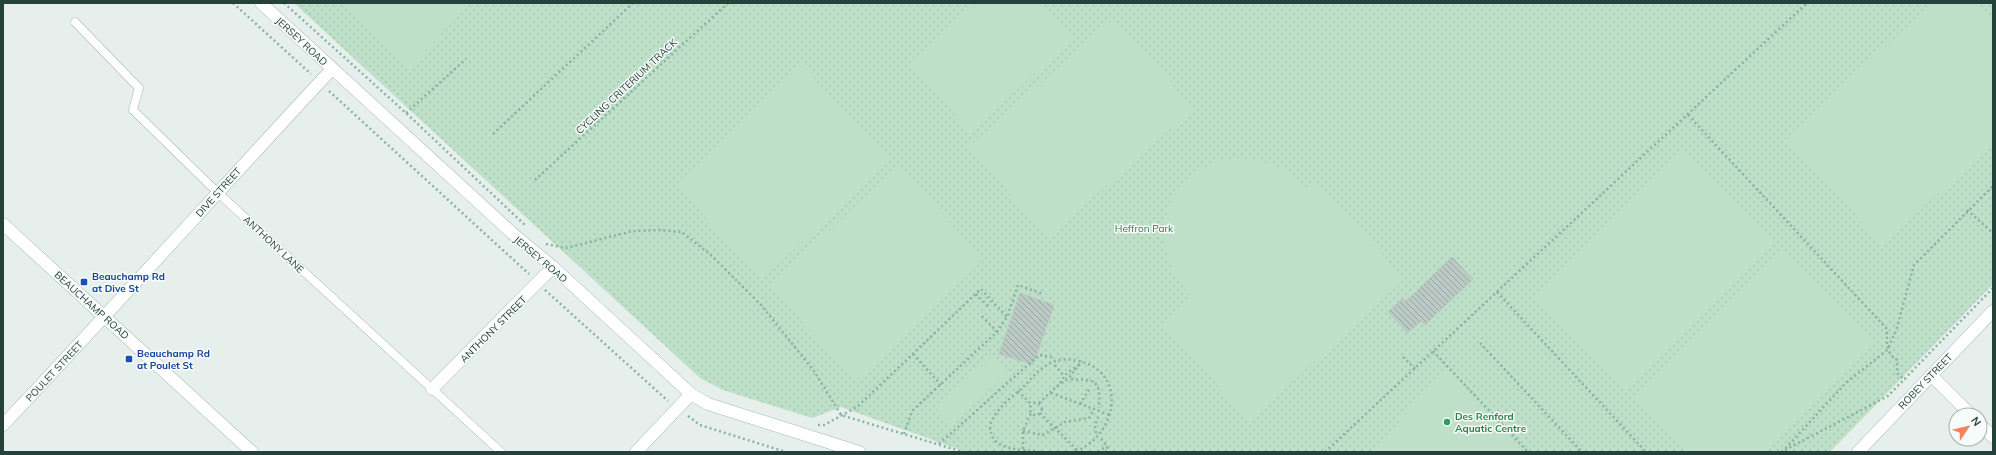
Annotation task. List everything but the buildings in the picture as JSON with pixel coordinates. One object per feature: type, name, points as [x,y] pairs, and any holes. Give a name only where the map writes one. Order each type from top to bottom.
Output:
[{"type":"street","name":"JERSEY ROAD","points":[[261,3],[512,233],[553,267],[690,394],[708,404],[859,452]]},
{"type":"street","name":"DIVE STREET","points":[[105,317],[217,192],[332,69]]},
{"type":"street","name":"BEAUCHAMP ROAD","points":[[3,224],[252,452]]},
{"type":"street","name":"ANTHONY STREET","points":[[432,389],[553,267]]},
{"type":"street","name":"ROBEY STREET","points":[[1858,452],[1993,311]]},
{"type":"street","name":"POULET STREET","points":[[3,425],[105,317]]},
{"type":"street","points":[[1931,375],[1963,407]]},
{"type":"street","points":[[636,452],[690,394]]},
{"type":"lane","name":"ANTHONY LANE","points":[[75,22],[139,88],[133,110],[217,192],[501,452]]},
{"type":"path","name":"JERSEY ROAD","points":[[233,3],[658,393],[700,425],[786,452]]},
{"type":"path","points":[[284,3],[406,113],[528,228]]},
{"type":"path","points":[[492,134],[633,3]]},
{"type":"path","name":"CYCLING CRITERIUM TRACK","points":[[535,180],[728,3]]},
{"type":"path","points":[[1325,452],[1807,3]]},
{"type":"path","points":[[406,113],[466,59]]},
{"type":"path","points":[[1688,114],[1887,329],[1887,350],[1890,356],[1897,360],[1897,372],[1905,380]]},
{"type":"path","points":[[1783,452],[1846,383],[1887,350],[1896,331],[1914,264],[1993,186]]},
{"type":"path","points":[[1967,210],[1993,233]]},
{"type":"path","points":[[545,244],[566,248],[633,231],[659,230],[682,232],[712,256],[761,305],[814,372],[841,415],[963,452]]},
{"type":"path","points":[[540,239],[551,250]]},
{"type":"path","points":[[904,434],[912,411],[997,332],[1007,317],[1018,285],[1043,294]]},
{"type":"path","points":[[1783,452],[1888,396],[1993,288]]},
{"type":"path","points":[[814,425],[824,425],[857,406],[914,354],[981,289],[1007,317]]},
{"type":"path","points":[[1497,292],[1646,452]]},
{"type":"path","points":[[976,294],[990,308]]},
{"type":"path","points":[[982,316],[997,332]]},
{"type":"path","points":[[1480,343],[1582,452]]},
{"type":"path","points":[[1434,351],[1528,452]]},
{"type":"path","points":[[914,354],[941,385]]},
{"type":"path","points":[[938,444],[1039,354],[1052,357],[1053,359]]},
{"type":"path","points":[[1403,357],[1415,369]]},
{"type":"path","points":[[1040,452],[1023,449],[1014,450],[1000,445],[995,440],[990,430],[992,420],[997,412],[1046,366],[1065,359],[1082,361],[1099,370],[1105,377],[1111,394],[1110,415],[1103,431],[1078,451],[1073,452]]},
{"type":"path","points":[[1056,387],[1069,378],[1078,369],[1082,361]]},
{"type":"path","points":[[1055,365],[1063,375]]},
{"type":"path","points":[[1031,404],[1034,402],[1039,403],[1051,393],[1067,373],[1079,365]]},
{"type":"path","points":[[1071,379],[1091,380],[1095,383],[1100,392],[1099,408]]},
{"type":"path","points":[[1077,380],[1078,384]]},
{"type":"path","points":[[1080,404],[1090,388]]},
{"type":"path","points":[[1018,391],[1031,404]]},
{"type":"path","points":[[1051,393],[1110,415]]},
{"type":"path","points":[[1039,403],[1042,409],[1040,413]]},
{"type":"path","points":[[1023,449],[1023,432],[1031,413],[1029,408],[1031,404]]},
{"type":"path","points":[[1023,432],[1038,435],[1048,433],[1071,420],[1082,420],[1089,418],[1094,409]]},
{"type":"path","points":[[1031,413],[1037,415],[1040,413]]},
{"type":"path","points":[[1040,413],[1078,451]]},
{"type":"path","points":[[1096,433],[1095,426],[1099,414]]},
{"type":"path","points":[[1101,439],[1107,446],[1109,452]]},
{"type":"path","points":[[1098,452],[1107,446]]},
{"type":"path","points":[[1150,452],[1157,452]]},
{"type":"green space","name":"Heffron Park","points":[[294,3],[1993,3],[1993,284],[1830,452],[966,452],[841,407],[812,418],[723,390],[700,378]]},
{"type":"green space","points":[[342,3],[471,3],[410,68]]},
{"type":"green space","points":[[977,3],[1039,3],[1073,40],[970,132],[909,63]]},
{"type":"green space","points":[[1932,3],[1977,3],[1993,20],[1993,144],[1883,245],[1785,139]]},
{"type":"green space","points":[[1114,18],[1194,109],[1048,237],[968,147]]},
{"type":"green space","points":[[802,65],[891,160],[763,279],[675,185]]},
{"type":"green space","points":[[1681,149],[1773,241],[1625,390],[1533,297]]},
{"type":"green space","points":[[1235,158],[1245,158],[1266,162],[1284,170],[1300,183],[1306,192],[1316,182],[1405,279],[1250,421],[1162,324],[1192,296],[1179,281],[1170,264],[1165,245],[1164,227],[1168,209],[1176,192],[1189,178],[1206,166]]},
{"type":"green space","points":[[897,166],[985,259],[857,380],[769,287]]},
{"type":"green space","points":[[1781,250],[1873,341],[1763,452],[1688,452],[1634,399]]},
{"type":"green space","points":[[991,357],[1007,374],[952,425],[936,408]]},
{"type":"green space","name":"Des Renford Aquatic Centre","points":[[1447,371],[1524,452],[1374,452],[1424,391]]},
{"type":"place","name":"Beauchamp Rd at Dive St","points":[[84,282]]},
{"type":"place","name":"Beauchamp Rd at Poulet St","points":[[129,359]]},
{"type":"place","name":"Des Renford Aquatic Centre","points":[[1447,422]]}]
